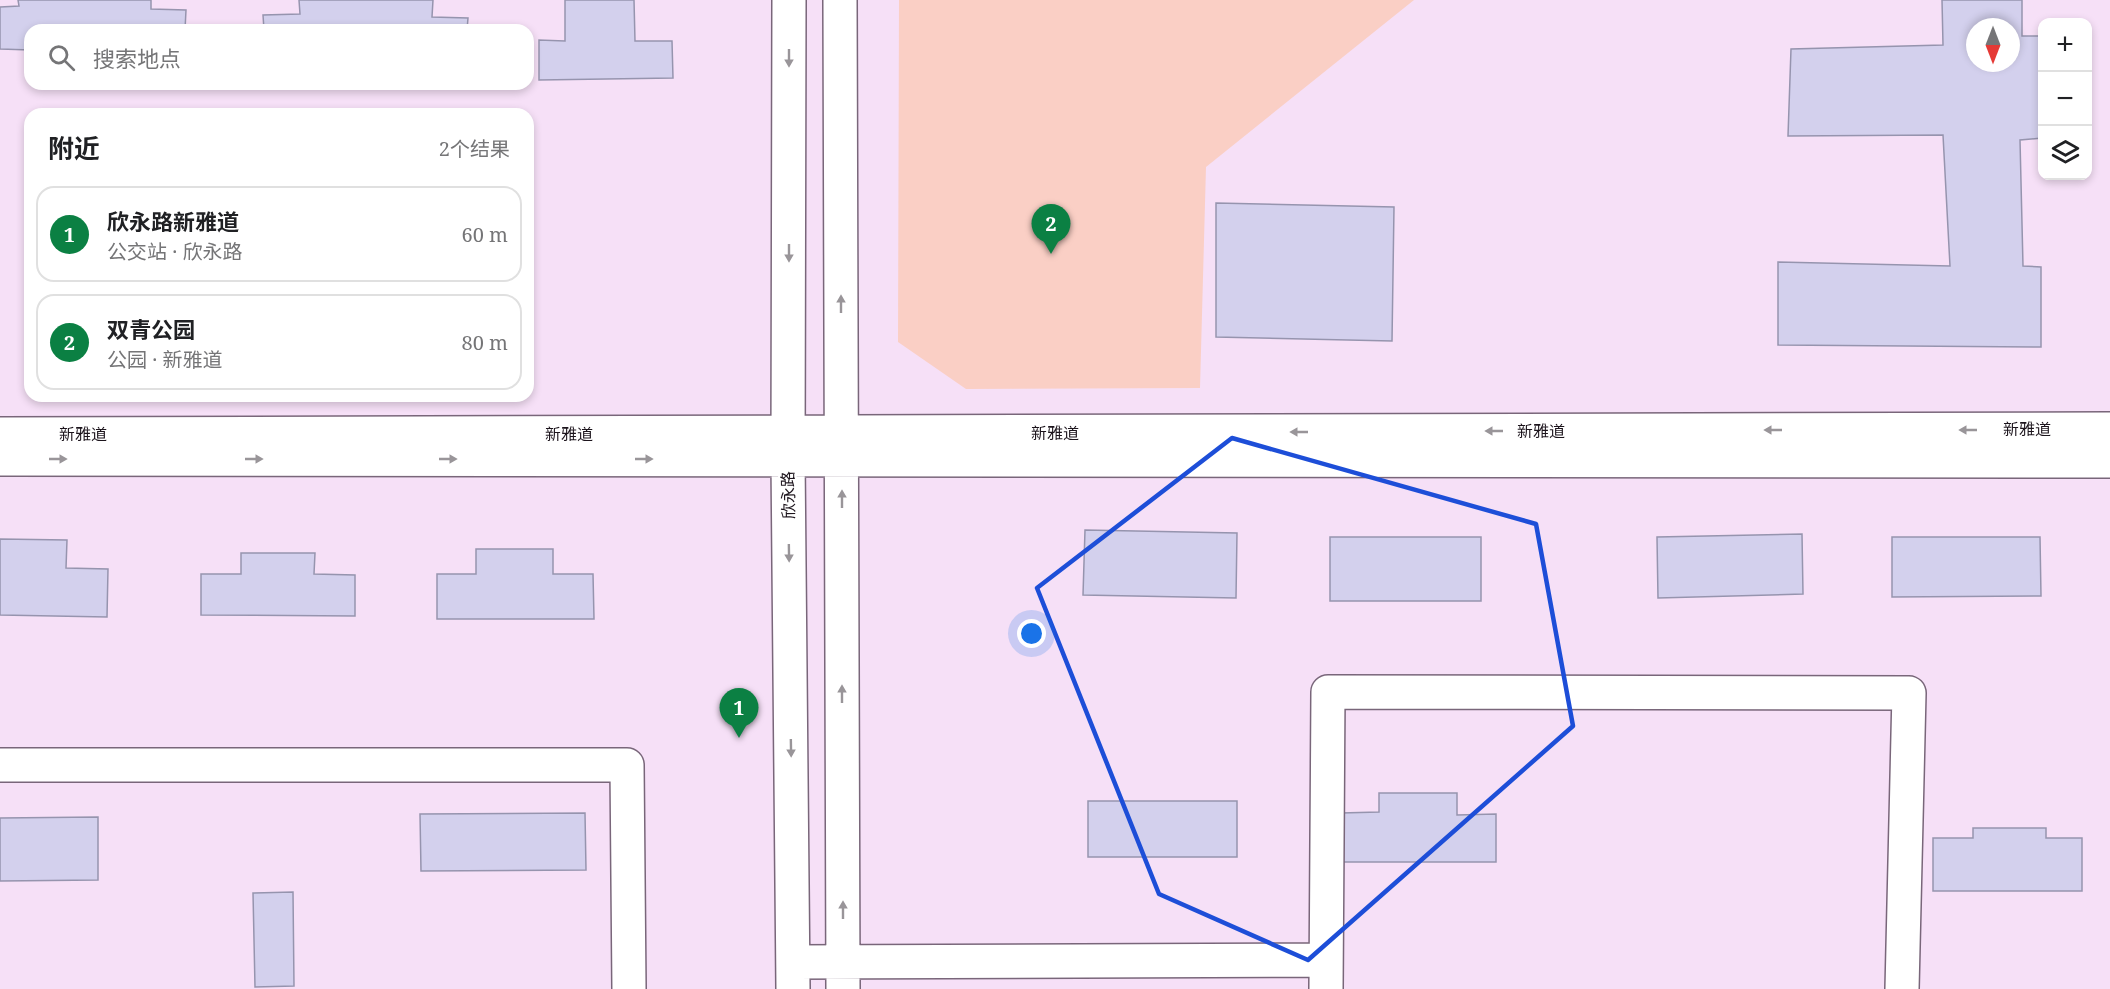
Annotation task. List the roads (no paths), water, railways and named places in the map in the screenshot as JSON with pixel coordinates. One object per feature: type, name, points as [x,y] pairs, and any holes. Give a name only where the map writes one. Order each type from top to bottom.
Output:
[{"type":"street","name":"欣永路","points":[[789,0],[788,447],[793,975]]},
{"type":"street","points":[[840,0],[843,975]]},
{"type":"street","name":"新雅道","points":[[0,459],[2110,429]]},
{"type":"street","name":"新雅道","points":[[0,434],[788,447]]},
{"type":"street","name":"新雅道","points":[[842,446],[2110,461]]},
{"type":"street","points":[[793,975],[1326,975],[1328,692],[1909,693],[1902,989]]},
{"type":"street","points":[[0,765],[627,765],[629,989]]},
{"type":"place","name":"双青公园","points":[[1051,254]]},
{"type":"place","name":"欣永路新雅道","points":[[739,738]]}]
